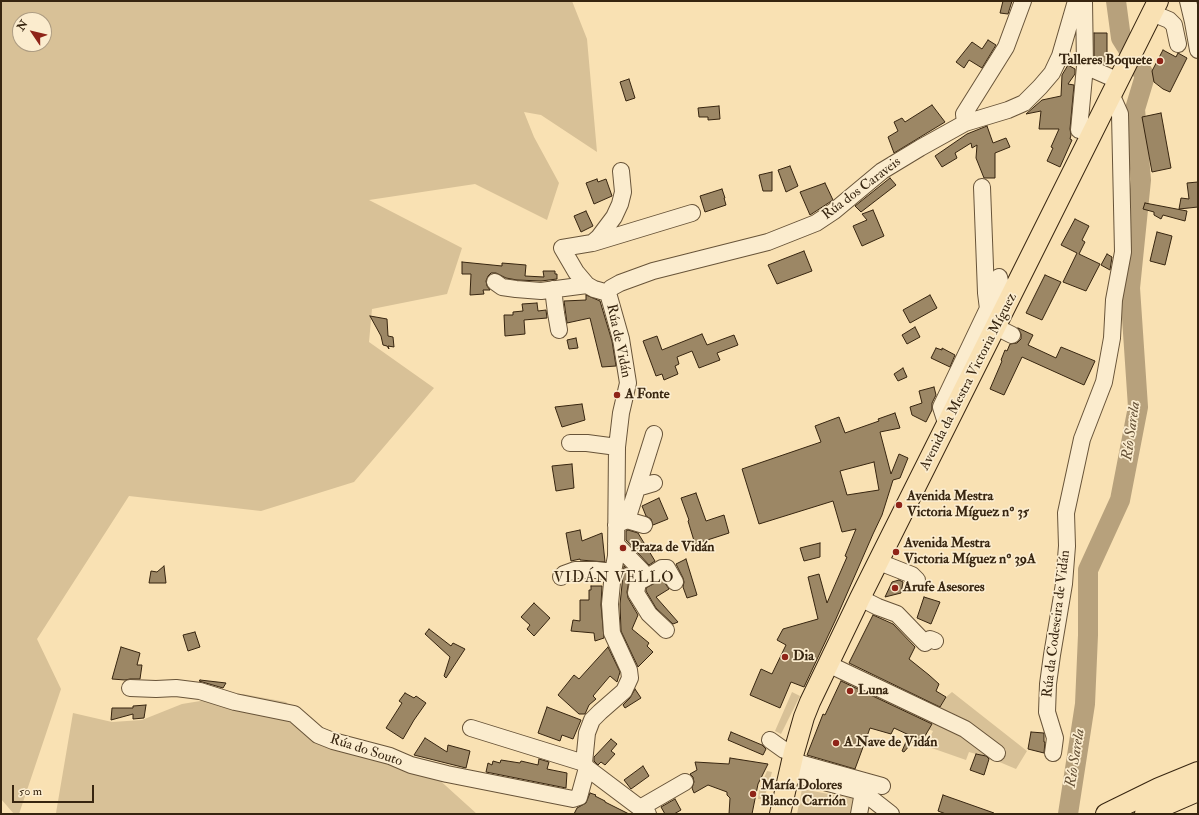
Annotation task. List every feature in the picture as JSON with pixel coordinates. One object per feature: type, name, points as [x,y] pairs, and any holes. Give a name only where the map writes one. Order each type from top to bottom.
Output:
[{"type":"main road","name":"Avenida da Mestra Victoria Míguez","points":[[780,814],[791,762],[804,718],[828,664],[947,426],[1004,331],[1118,83],[1155,7]]},
{"type":"main road","points":[[1145,814],[1162,796],[1198,767]]},
{"type":"main road","points":[[1162,796],[1198,772]]},
{"type":"main road","points":[[1114,810],[1162,796],[1198,791]]},
{"type":"main road","points":[[1162,796],[1198,796]]},
{"type":"street","points":[[965,123],[964,114],[1006,47],[1023,1]]},
{"type":"street","name":"Rúa dos Caraveis","points":[[608,293],[611,288],[620,283],[652,272],[768,242],[816,223],[834,211],[882,171],[965,123],[1008,110],[1024,103],[1052,73],[1060,56],[1076,1]]},
{"type":"street","points":[[1079,130],[1085,66],[1084,1]]},
{"type":"street","points":[[1188,1],[1194,22],[1198,50]]},
{"type":"street","points":[[1155,7],[1174,25],[1178,44]]},
{"type":"street","points":[[1085,66],[1118,83]]},
{"type":"street","name":"Rúa da Codeseira de Vidán","points":[[1053,753],[1055,738],[1047,712],[1048,684],[1064,584],[1067,546],[1066,514],[1082,439],[1104,382],[1112,338],[1114,300],[1123,252],[1118,83]]},
{"type":"street","points":[[592,243],[606,229],[620,204],[623,192],[621,171]]},
{"type":"street","points":[[982,187],[986,293],[988,308]]},
{"type":"street","points":[[592,243],[692,213]]},
{"type":"street","name":"Rúa de Vidán","points":[[585,765],[587,733],[592,720],[624,691],[630,678],[612,632],[610,604],[616,544],[622,523],[617,447],[628,383],[621,339],[608,293],[594,289],[587,285],[576,272],[562,248],[592,243]]},
{"type":"street","points":[[947,426],[941,407],[988,308],[1000,281],[999,277]]},
{"type":"street","points":[[495,282],[502,287],[516,290],[541,291],[587,285]]},
{"type":"street","points":[[553,289],[559,330]]},
{"type":"street","points":[[644,525],[622,523],[637,488],[654,434]]},
{"type":"street","points":[[570,443],[587,443],[617,447]]},
{"type":"street","points":[[637,488],[654,483]]},
{"type":"street","points":[[616,544],[642,571],[646,578]]},
{"type":"street","points":[[879,562],[912,575],[917,580]]},
{"type":"street","points":[[666,630],[650,614],[636,593],[638,582],[662,568],[667,568],[675,582]]},
{"type":"street","points":[[561,577],[564,574],[574,570],[613,572]]},
{"type":"street","points":[[860,598],[896,614],[924,643],[930,639],[935,641]]},
{"type":"street","points":[[828,664],[965,729],[997,754]]},
{"type":"street","name":"Rúa do Souto","points":[[130,688],[176,688],[200,691],[235,702],[294,714],[318,734],[333,741],[390,756],[411,765],[461,777],[573,799],[579,797],[585,765]]},
{"type":"street","points":[[471,728],[585,765],[644,811],[685,782]]},
{"type":"street","points":[[770,740],[784,750],[791,762],[882,786]]},
{"type":"street","points":[[859,814],[863,782]]},
{"type":"street","points":[[863,782],[891,814]]},
{"type":"shaded area","points":[[1,1],[572,1],[587,39],[597,152],[541,115],[524,112],[534,137],[559,183],[547,220],[475,184],[369,200],[462,248],[447,294],[372,309],[369,342],[434,388],[354,482],[261,511],[129,496],[37,639],[61,689],[19,814],[14,814],[1,799]]},
{"type":"shaded area","points":[[847,667],[938,712],[946,697],[952,692],[1027,751],[1016,769],[990,758],[969,752],[966,760],[926,746],[933,731],[928,729],[930,726],[868,693],[862,692],[841,681]]},
{"type":"shaded area","points":[[792,692],[800,696],[781,734],[775,731]]},
{"type":"shaded area","points":[[243,694],[286,702],[321,741],[435,776],[477,814],[56,813],[73,713],[112,722],[142,720],[182,704]]},
{"type":"shaded area","points":[[767,771],[772,772],[764,799],[758,799],[759,790]]},
{"type":"shaded area","points":[[802,789],[855,799],[852,814],[797,814]]},
{"type":"building","points":[[1003,1],[1012,1],[1008,14],[1000,13]]},
{"type":"building","points":[[1094,33],[1107,33],[1107,63],[1094,60]]},
{"type":"building","points":[[988,40],[996,45],[982,68],[969,60],[964,68],[956,62],[972,42],[982,49]]},
{"type":"building","points":[[1163,50],[1176,57],[1178,53],[1187,58],[1170,92],[1154,82],[1152,71]]},
{"type":"building","points":[[1068,65],[1075,69],[1075,74],[1068,84],[1074,85],[1070,129],[1070,139],[1072,140],[1060,167],[1047,161],[1059,129],[1039,129],[1041,111],[1026,114],[1042,100],[1061,96],[1062,75]]},
{"type":"building","points":[[629,79],[635,98],[626,101],[620,82]]},
{"type":"building","points":[[932,105],[945,122],[894,153],[888,137],[898,131],[894,122],[902,118],[905,122]]},
{"type":"building","points":[[719,106],[720,119],[708,120],[708,117],[699,117],[698,108]]},
{"type":"building","points":[[1161,113],[1171,168],[1152,172],[1142,117]]},
{"type":"building","points":[[987,126],[993,143],[1006,138],[1010,147],[995,153],[995,178],[984,178],[976,158],[977,145],[972,148],[971,143],[955,153],[957,158],[942,167],[935,156],[967,134]]},
{"type":"building","points":[[790,166],[798,186],[786,192],[778,170]]},
{"type":"building","points":[[772,172],[772,191],[763,191],[759,175]]},
{"type":"building","points":[[890,178],[896,185],[861,212],[855,206]]},
{"type":"building","points":[[597,179],[598,182],[606,179],[612,196],[594,204],[586,183]]},
{"type":"building","points":[[1198,182],[1198,207],[1179,209],[1181,198],[1189,199],[1187,183]]},
{"type":"building","points":[[825,183],[833,200],[810,215],[800,192]]},
{"type":"building","points":[[722,189],[726,205],[705,212],[700,196]]},
{"type":"building","points":[[1145,203],[1187,211],[1185,221],[1163,215],[1161,219],[1154,215],[1154,212],[1143,209]]},
{"type":"building","points":[[873,210],[884,236],[862,246],[853,226],[867,220],[862,214]]},
{"type":"building","points":[[586,211],[593,226],[581,232],[574,216]]},
{"type":"building","points":[[1075,219],[1089,226],[1082,240],[1085,242],[1079,254],[1100,264],[1086,291],[1063,282],[1077,253],[1061,245]]},
{"type":"building","points":[[1157,232],[1172,236],[1165,265],[1150,261]]},
{"type":"building","points":[[804,251],[812,271],[777,284],[768,265]]},
{"type":"building","points":[[1107,254],[1112,257],[1110,270],[1101,265]]},
{"type":"building","points":[[462,262],[502,266],[502,263],[526,265],[525,276],[544,277],[543,271],[555,271],[555,274],[557,274],[557,279],[541,281],[517,280],[506,278],[496,273],[491,273],[486,281],[490,290],[483,290],[484,294],[470,295],[471,274],[462,274]]},
{"type":"building","points":[[1045,275],[1061,282],[1042,320],[1026,313]]},
{"type":"building","points":[[586,295],[600,301],[612,341],[616,366],[602,367],[590,318],[567,323],[564,301],[586,300]]},
{"type":"building","points":[[930,295],[937,308],[910,323],[903,310]]},
{"type":"building","points":[[537,303],[538,311],[546,310],[547,318],[524,320],[525,334],[505,336],[504,315],[513,315],[513,312],[523,311],[522,304]]},
{"type":"building","points":[[370,316],[387,319],[388,336],[393,337],[394,347],[388,346],[389,349],[387,346],[383,345],[381,336]]},
{"type":"building","points":[[915,327],[920,337],[907,344],[902,335]]},
{"type":"building","points":[[1018,328],[1033,335],[1028,345],[1056,358],[1061,347],[1095,361],[1084,385],[1022,357],[1004,395],[990,389],[1005,350],[1007,351],[1010,344],[1017,343],[1021,339],[1021,334]]},
{"type":"building","points":[[702,334],[707,345],[734,335],[738,345],[717,353],[720,360],[699,368],[692,351],[677,357],[679,364],[675,366],[678,374],[664,380],[662,374],[656,376],[643,341],[657,336],[662,350]]},
{"type":"building","points":[[576,338],[578,348],[569,349],[567,340]]},
{"type":"building","points":[[936,348],[942,350],[942,348],[955,355],[950,367],[931,358]]},
{"type":"building","points":[[903,368],[907,377],[898,381],[894,374]]},
{"type":"building","points":[[934,387],[936,395],[932,403],[932,410],[926,422],[912,415],[910,407],[922,403],[919,391]]},
{"type":"building","points":[[582,404],[585,420],[562,427],[555,407]]},
{"type":"building","points":[[895,413],[900,428],[880,432],[891,474],[899,454],[908,458],[900,478],[893,480],[882,515],[804,687],[791,682],[780,708],[750,695],[761,669],[772,674],[786,645],[777,640],[783,629],[818,619],[808,577],[819,574],[827,603],[847,557],[845,556],[856,529],[842,532],[833,501],[759,524],[742,469],[821,442],[815,426],[839,417],[845,433],[879,421],[878,419]],"holes":[[[874,462],[879,490],[847,495],[840,471]]]},
{"type":"building","points":[[572,464],[574,488],[556,491],[552,466]]},
{"type":"building","points":[[696,493],[706,521],[724,515],[729,533],[695,544],[688,521],[689,520],[681,498]]},
{"type":"building","points":[[659,498],[668,519],[653,525],[651,519],[646,516],[642,506]]},
{"type":"building","points":[[580,530],[582,541],[602,533],[605,562],[580,559],[571,561],[566,533]]},
{"type":"building","points":[[628,530],[638,533],[655,561],[649,565],[626,540],[626,531]]},
{"type":"building","points":[[820,543],[820,557],[804,561],[800,548]]},
{"type":"building","points":[[686,559],[697,595],[687,598],[683,587],[683,578],[676,564]]},
{"type":"building","points":[[164,566],[166,583],[149,583],[151,571],[157,572]]},
{"type":"building","points":[[624,566],[632,575],[629,580],[627,592],[628,598],[638,615],[632,629],[649,643],[647,646],[653,652],[638,667],[621,631],[620,604]]},
{"type":"building","points":[[662,579],[669,589],[656,597],[678,622],[673,624],[656,608],[646,591],[646,588]]},
{"type":"building","points":[[899,580],[903,582],[901,593],[885,597],[892,582]]},
{"type":"building","points":[[591,586],[602,586],[601,605],[604,638],[595,641],[594,633],[571,631],[573,620],[580,621],[580,600],[589,600],[589,590],[591,590]]},
{"type":"building","points":[[924,597],[940,602],[931,624],[917,618]]},
{"type":"building","points":[[534,603],[550,618],[534,636],[527,629],[530,625],[521,617]]},
{"type":"building","points":[[873,615],[893,624],[915,647],[909,659],[939,684],[936,691],[946,697],[940,707],[849,663]]},
{"type":"building","points":[[429,629],[451,646],[453,643],[465,649],[446,678],[444,676],[450,657],[425,634]]},
{"type":"building","points":[[195,632],[200,647],[188,651],[183,635]]},
{"type":"building","points":[[121,647],[140,653],[137,665],[142,665],[140,679],[112,679]]},
{"type":"building","points":[[608,647],[620,672],[617,682],[610,676],[593,696],[596,699],[589,705],[585,714],[579,714],[558,695],[574,675],[579,679]]},
{"type":"building","points":[[199,681],[226,683],[223,688]]},
{"type":"building","points":[[841,681],[932,724],[921,743],[915,739],[904,752],[902,751],[909,735],[894,728],[891,734],[870,728],[855,769],[807,755],[823,714],[825,715]]},
{"type":"building","points":[[635,689],[641,698],[625,708],[623,705],[630,698]]},
{"type":"building","points":[[405,693],[414,698],[416,696],[426,703],[403,739],[386,728],[402,703],[399,701]]},
{"type":"building","points":[[146,705],[144,718],[133,719],[133,714],[111,720],[112,708],[133,708],[133,706]]},
{"type":"building","points":[[547,707],[581,720],[573,739],[562,735],[560,741],[538,733]]},
{"type":"building","points":[[731,732],[762,745],[766,749],[763,755],[728,740]]},
{"type":"building","points":[[1031,732],[1044,733],[1044,753],[1028,749]]},
{"type":"building","points":[[425,738],[447,752],[448,745],[470,751],[466,768],[414,755]]},
{"type":"building","points":[[611,739],[617,744],[611,751],[615,754],[605,765],[601,762],[598,765],[594,761],[594,757]]},
{"type":"building","points":[[976,754],[986,756],[989,759],[984,775],[970,770]]},
{"type":"building","points":[[730,758],[768,764],[758,784],[752,814],[729,814],[730,798],[727,795],[727,792],[708,785],[694,793],[692,788],[694,782],[693,777],[690,774],[697,770],[695,762],[729,764]]},
{"type":"building","points":[[539,759],[549,762],[547,769],[567,773],[566,788],[486,772],[488,763],[492,765],[493,761],[500,763],[501,760],[520,763],[521,761],[538,765]]},
{"type":"building","points":[[643,766],[649,776],[631,789],[624,780]]},
{"type":"building","points":[[590,793],[629,814],[574,814],[577,808],[586,803]]},
{"type":"building","points":[[943,795],[994,813],[946,814],[938,811]]},
{"type":"building","points":[[675,799],[681,810],[674,814],[665,814],[661,807]]},
{"type":"waterway","name":"Río Sarela","points":[[1068,814],[1085,704],[1088,635],[1088,570],[1120,500],[1138,407],[1130,288],[1141,180],[1135,109],[1145,76],[1121,38],[1116,1]]},
{"type":"place","name":"Talleres Boquete","points":[[1160,61]]},
{"type":"place","name":"A Fonte","points":[[617,395]]},
{"type":"place","name":"Avenida Mestra Victoria Míguez nº 35","points":[[899,505]]},
{"type":"place","name":"Praza de Vidán","points":[[623,548]]},
{"type":"place","name":"Avenida Mestra Victoria Míguez nº 39A","points":[[896,552]]},
{"type":"place","name":"Arufe Asesores","points":[[895,588]]},
{"type":"place","name":"Dia","points":[[785,657]]},
{"type":"place","name":"Luna","points":[[850,691]]},
{"type":"place","name":"A Nave de Vidán","points":[[836,743]]},
{"type":"place","name":"María Dolores Blanco Carrión","points":[[753,794]]},
{"type":"district","name":"VIDÁN VELLO","points":[[614,579]]}]
